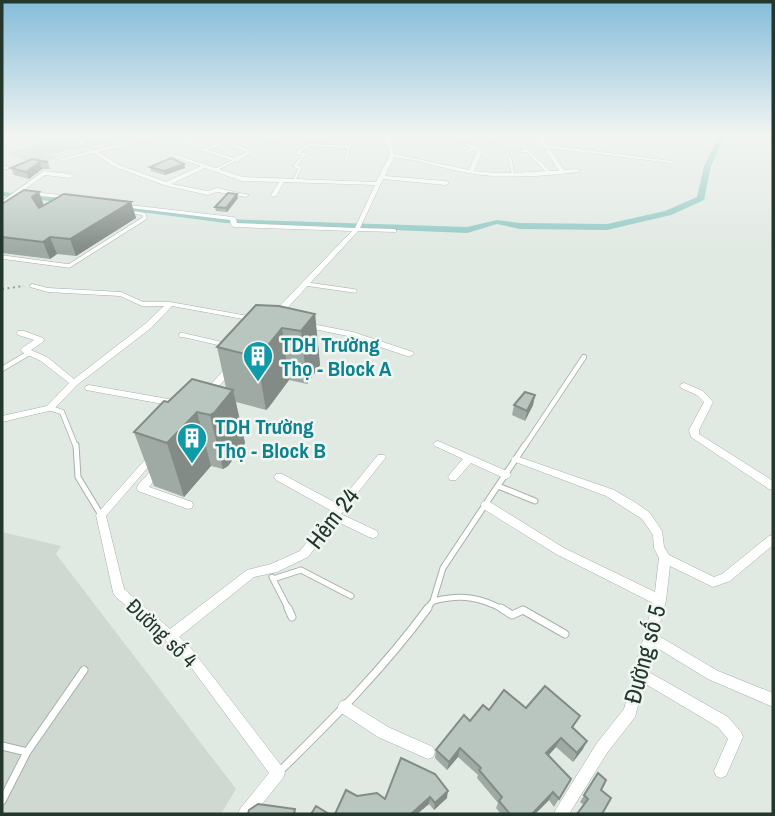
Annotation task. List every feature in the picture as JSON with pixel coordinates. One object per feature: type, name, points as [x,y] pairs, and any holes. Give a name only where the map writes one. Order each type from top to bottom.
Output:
[{"type":"street","points":[[2,202],[42,174]]},
{"type":"street","points":[[53,174],[69,176]]},
{"type":"street","points":[[139,174],[166,184],[208,193],[217,190],[246,195]]},
{"type":"street","points":[[166,184],[188,174]]},
{"type":"street","points":[[225,174],[242,179],[378,184]]},
{"type":"street","points":[[272,319],[359,226],[383,174]]},
{"type":"street","points":[[382,177],[446,183]]},
{"type":"street","points":[[274,195],[283,180]]},
{"type":"street","points":[[17,192],[74,198]]},
{"type":"street","points":[[110,204],[233,222],[359,226],[394,231]]},
{"type":"street","points":[[32,286],[48,290],[121,294],[142,304],[170,304],[286,320]]},
{"type":"street","points":[[2,419],[50,408],[74,383],[148,326],[170,304]]},
{"type":"street","points":[[297,323],[351,334],[410,355]]},
{"type":"street","points":[[21,333],[40,340],[25,350],[74,383]]},
{"type":"street","points":[[183,335],[247,349]]},
{"type":"street","points":[[204,397],[238,359]]},
{"type":"street","points":[[684,386],[700,393],[709,402],[694,435],[773,486]]},
{"type":"street","points":[[89,388],[183,405]]},
{"type":"street","points":[[438,444],[506,475]]},
{"type":"street","points":[[100,515],[161,446]]},
{"type":"street","points":[[153,456],[167,458],[142,488],[188,505]]},
{"type":"street","name":"Hẻm 24","points":[[170,636],[251,573],[270,574],[304,554],[381,457]]},
{"type":"street","points":[[453,477],[469,459]]},
{"type":"street","points":[[516,459],[613,495],[632,506],[646,516],[658,534],[659,548],[665,558],[713,582],[726,578],[773,539]]},
{"type":"street","points":[[279,477],[373,534]]},
{"type":"street","points":[[485,506],[560,551],[660,600]]},
{"type":"street","name":"Đường số 4","points":[[100,515],[119,592],[186,651],[278,773]]},
{"type":"street","name":"Đường số 5","points":[[561,814],[602,748],[630,712],[660,600],[665,558]]},
{"type":"street","points":[[651,638],[713,675],[773,700]]},
{"type":"street","points":[[641,674],[734,731],[736,737],[721,771]]},
{"type":"street","points":[[345,707],[383,732],[428,752]]},
{"type":"street","points":[[245,814],[278,773]]},
{"type":"lane","points":[[294,181],[297,174]]},
{"type":"lane","points":[[2,257],[69,267],[145,218],[144,214],[119,211]]},
{"type":"lane","points":[[306,284],[355,291]]},
{"type":"lane","points":[[2,369],[30,352]]},
{"type":"lane","points":[[278,773],[345,707],[407,637],[433,601],[443,568],[584,357]]},
{"type":"lane","points":[[50,408],[62,412],[76,441],[78,477],[100,515]]},
{"type":"lane","points":[[498,486],[535,501]]},
{"type":"lane","points":[[292,617],[270,574],[301,570],[351,596]]},
{"type":"lane","points":[[433,601],[454,595],[480,596],[512,615],[523,610],[565,634]]},
{"type":"lane","points":[[2,801],[27,752],[84,670]]},
{"type":"lane","points":[[2,746],[27,752]]},
{"type":"path","points":[[2,289],[32,286]]},
{"type":"shaded area","points":[[2,532],[61,546],[56,554],[236,789],[221,814],[2,814]]},
{"type":"building","points":[[24,190],[39,192],[32,197],[39,208],[64,194],[131,202],[70,239],[50,237],[43,242],[2,237],[2,204]]},
{"type":"building","points":[[228,193],[237,194],[226,208],[215,207]]},
{"type":"building","points":[[256,305],[279,306],[315,314],[301,331],[282,328],[257,357],[217,347]]},
{"type":"building","points":[[192,379],[233,390],[215,412],[210,415],[197,412],[167,443],[134,432],[164,401],[168,402]]},
{"type":"building","points":[[525,392],[535,395],[527,411],[514,405]]},
{"type":"building","points":[[545,686],[580,716],[572,727],[587,741],[577,753],[561,738],[546,753],[571,779],[559,799],[553,792],[532,814],[510,814],[499,801],[502,797],[479,770],[481,768],[460,748],[449,762],[436,750],[464,715],[470,721],[483,705],[489,710],[504,690],[526,708]]},
{"type":"building","points":[[401,758],[435,774],[448,791],[435,803],[430,797],[411,814],[335,814],[346,790],[357,796],[377,793],[385,799]]},
{"type":"building","points":[[598,773],[606,780],[601,790],[611,798],[602,814],[577,814],[588,799],[584,795]]},
{"type":"building","points":[[258,804],[295,809],[294,814],[248,814],[249,810]]},
{"type":"building","points":[[316,806],[329,814],[311,814]]},
{"type":"waterway","points":[[118,207],[225,221],[467,230],[497,222],[520,226],[607,227],[668,213],[701,198],[705,174]]},
{"type":"waterway","points":[[2,194],[69,201]]},
{"type":"place","name":"TDH Trường Thọ - Block A","points":[[258,383]]},
{"type":"place","name":"TDH Trường Thọ - Block B","points":[[192,465]]}]
